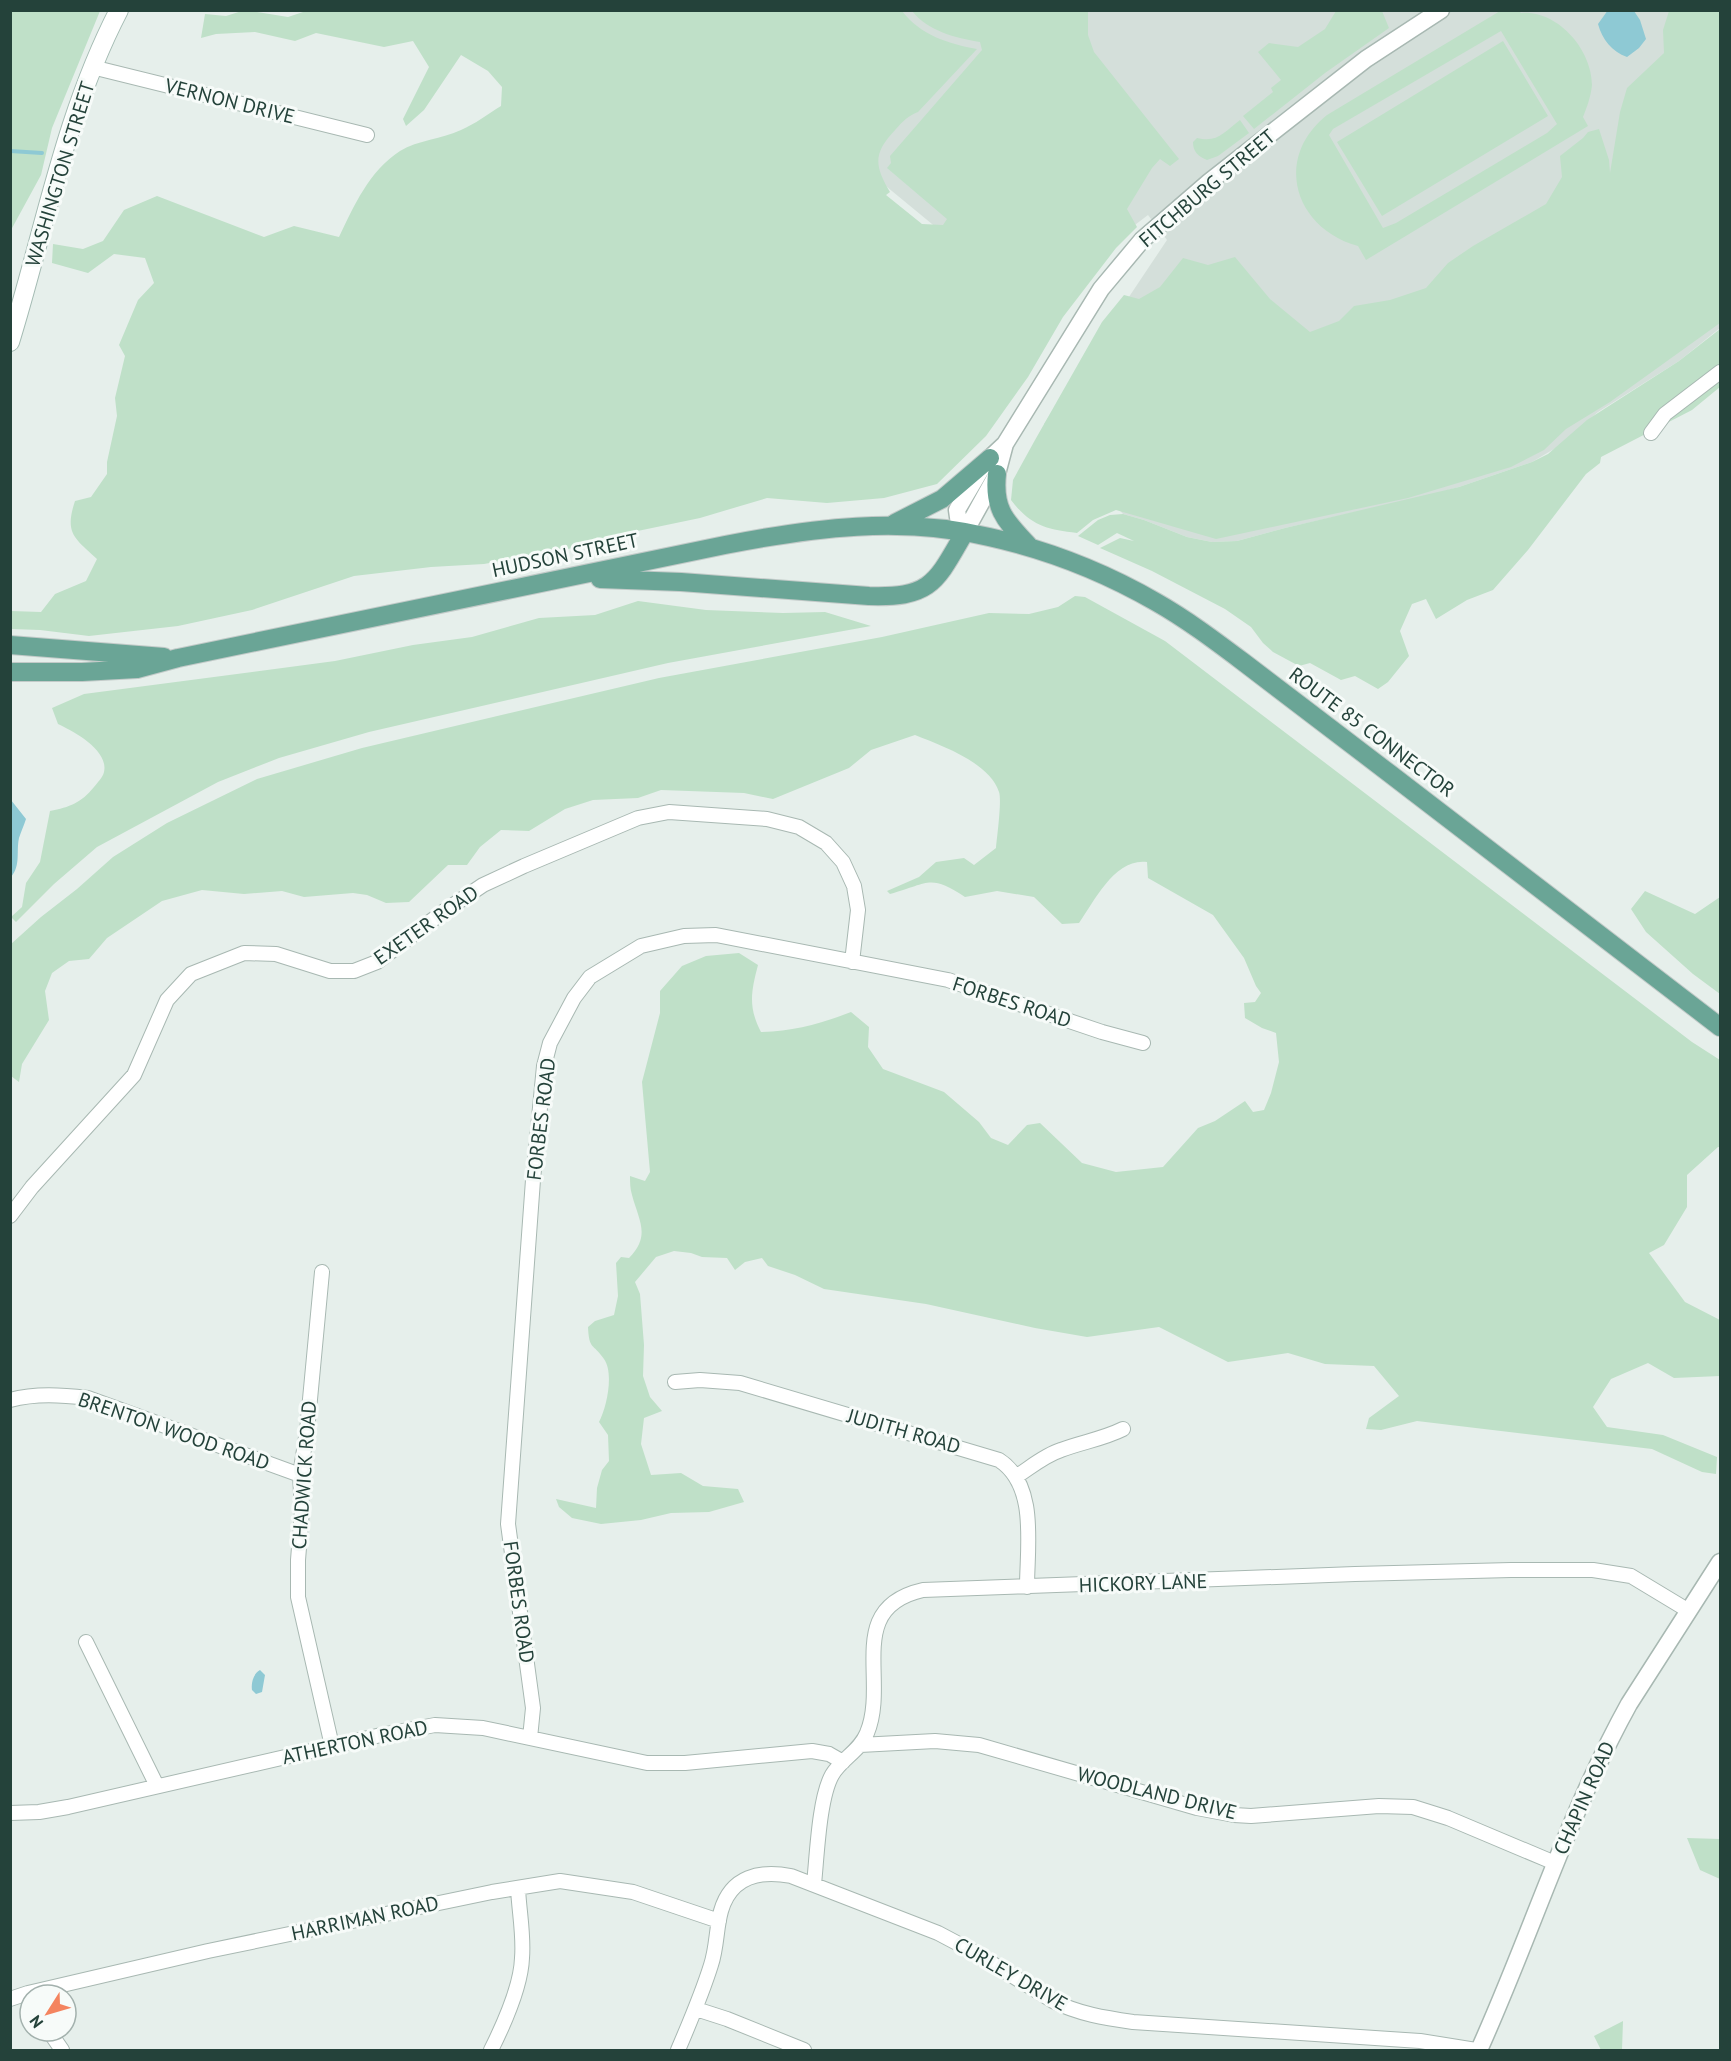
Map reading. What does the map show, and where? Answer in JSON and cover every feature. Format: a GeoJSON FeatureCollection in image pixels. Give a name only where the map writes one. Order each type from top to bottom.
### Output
{"type":"FeatureCollection","features":[{"type":"Feature","properties":{"kind":"main road","name":"WASHINGTON STREET"},"geometry":{"type":"LineString","coordinates":[[10,342],[79,99],[119,10]]}},
{"type":"Feature","properties":{"kind":"main road"},"geometry":{"type":"LineString","coordinates":[[887,525],[909,517],[942,499],[993,466],[1000,512],[1030,547]]}},
{"type":"Feature","properties":{"kind":"main road","name":"HUDSON STREET"},"geometry":{"type":"LineString","coordinates":[[10,672],[137,669],[178,658],[784,534],[887,525],[965,532]]}},
{"type":"Feature","properties":{"kind":"main road"},"geometry":{"type":"LineString","coordinates":[[538,584],[596,579],[653,580],[869,596],[899,596],[924,587],[939,575],[965,532]]}},
{"type":"Feature","properties":{"kind":"main road","name":"ROUTE 85 CONNECTOR"},"geometry":{"type":"LineString","coordinates":[[965,532],[1030,547],[1070,561],[1115,580],[1191,624],[1286,694],[1720,1027]]}},
{"type":"Feature","properties":{"kind":"main road","name":"HUDSON STREET"},"geometry":{"type":"LineString","coordinates":[[10,645],[178,658]]}},
{"type":"Feature","properties":{"kind":"street","name":"FITCHBURG STREET"},"geometry":{"type":"LineString","coordinates":[[993,466],[1101,290],[1128,255],[1209,182],[1366,59],[1442,10]]}},
{"type":"Feature","properties":{"kind":"street","name":"VERNON DRIVE"},"geometry":{"type":"LineString","coordinates":[[92,67],[367,135]]}},
{"type":"Feature","properties":{"kind":"street"},"geometry":{"type":"LineString","coordinates":[[1651,433],[1665,414],[1720,372]]}},
{"type":"Feature","properties":{"kind":"street"},"geometry":{"type":"LineString","coordinates":[[965,532],[993,466]]}},
{"type":"Feature","properties":{"kind":"street","name":"EXETER ROAD"},"geometry":{"type":"LineString","coordinates":[[10,1216],[32,1187],[134,1075],[168,1000],[191,974],[244,953],[276,954],[330,971],[354,971],[378,962],[443,912],[483,885],[638,818],[669,812],[767,819],[799,827],[826,843],[843,862],[854,886],[858,910],[852,962]]}},
{"type":"Feature","properties":{"kind":"street","name":"FORBES ROAD"},"geometry":{"type":"LineString","coordinates":[[530,1738],[533,1708],[508,1524],[540,1100],[544,1066],[550,1044],[574,998],[590,977],[641,946],[684,936],[716,935],[948,980],[1102,1032],[1143,1043]]}},
{"type":"Feature","properties":{"kind":"street","name":"CHADWICK ROAD"},"geometry":{"type":"LineString","coordinates":[[322,1272],[307,1431],[300,1475],[302,1511],[298,1597],[332,1746]]}},
{"type":"Feature","properties":{"kind":"street","name":"JUDITH ROAD"},"geometry":{"type":"LineString","coordinates":[[675,1382],[700,1380],[740,1383],[985,1454],[1009,1467],[1017,1476]]}},
{"type":"Feature","properties":{"kind":"street","name":"BRENTON WOOD ROAD"},"geometry":{"type":"LineString","coordinates":[[10,1400],[63,1395],[88,1398],[300,1475]]}},
{"type":"Feature","properties":{"kind":"street"},"geometry":{"type":"LineString","coordinates":[[1027,1587],[1026,1507],[1022,1486],[1017,1476],[1059,1450],[1106,1437],[1123,1429]]}},
{"type":"Feature","properties":{"kind":"street","name":"CHAPIN ROAD"},"geometry":{"type":"LineString","coordinates":[[1477,2050],[1581,1798],[1616,1727],[1720,1562]]}},
{"type":"Feature","properties":{"kind":"street","name":"HICKORY LANE"},"geometry":{"type":"LineString","coordinates":[[814,1884],[824,1799],[830,1779],[835,1769],[867,1735],[872,1711],[874,1635],[880,1617],[892,1603],[906,1594],[923,1590],[1355,1574],[1593,1570],[1631,1576],[1689,1611]]}},
{"type":"Feature","properties":{"kind":"street"},"geometry":{"type":"LineString","coordinates":[[86,1642],[157,1786]]}},
{"type":"Feature","properties":{"kind":"street","name":"ATHERTON ROAD"},"geometry":{"type":"LineString","coordinates":[[10,1813],[50,1810],[420,1727],[450,1725],[483,1728],[647,1763],[685,1763],[812,1751],[830,1754],[843,1762]]}},
{"type":"Feature","properties":{"kind":"street","name":"WOODLAND DRIVE"},"geometry":{"type":"LineString","coordinates":[[860,1745],[935,1741],[979,1745],[1197,1808],[1234,1815],[1251,1816],[1379,1806],[1413,1808],[1448,1818],[1555,1863]]}},
{"type":"Feature","properties":{"kind":"street","name":"CURLEY DRIVE"},"geometry":{"type":"LineString","coordinates":[[678,2050],[696,2009],[715,1954],[724,1902],[730,1893],[750,1876],[768,1873],[814,1884],[938,1933],[972,1951],[1053,2001],[1094,2016],[1133,2022],[1420,2041],[1477,2050]]}},
{"type":"Feature","properties":{"kind":"street","name":"HARRIMAN ROAD"},"geometry":{"type":"LineString","coordinates":[[75,1983],[208,1951],[560,1881],[609,1887],[660,1900],[719,1921]]}},
{"type":"Feature","properties":{"kind":"street"},"geometry":{"type":"LineString","coordinates":[[491,2050],[503,2027],[518,1980],[522,1958],[518,1888]]}},
{"type":"Feature","properties":{"kind":"street"},"geometry":{"type":"LineString","coordinates":[[696,2009],[804,2050]]}},
{"type":"Feature","properties":{"kind":"shaded area"},"geometry":{"type":"Polygon","coordinates":[[[624,11],[1720,11],[1720,328],[1679,361],[1598,412],[1559,446],[1532,462],[1426,496],[1237,541],[1212,542],[1187,537],[1123,514],[1044,424],[1167,240],[1148,215],[1098,253],[1034,308],[881,182],[624,11]]]}},
{"type":"Feature","properties":{"kind":"green space"},"geometry":{"type":"Polygon","coordinates":[[[245,10],[288,17],[309,10],[902,11],[926,32],[956,44],[977,49],[918,112],[908,117],[888,137],[878,159],[881,174],[890,192],[886,195],[922,224],[943,225],[947,219],[887,168],[891,163],[890,156],[982,50],[980,42],[934,29],[912,11],[1088,11],[1088,35],[1094,52],[1179,159],[1170,166],[1160,159],[1152,168],[1127,209],[1137,227],[1116,248],[1063,317],[1028,377],[986,436],[937,484],[884,498],[827,503],[767,498],[700,518],[628,533],[584,546],[484,564],[431,567],[354,576],[252,610],[178,626],[89,636],[11,629],[11,611],[41,612],[55,594],[86,581],[97,559],[77,540],[71,528],[72,512],[75,501],[91,497],[107,474],[107,462],[117,416],[115,398],[125,356],[119,345],[138,300],[154,283],[145,258],[114,254],[88,273],[52,263],[53,244],[83,249],[103,241],[124,210],[157,196],[264,237],[294,226],[339,237],[350,213],[371,179],[389,159],[407,147],[466,128],[501,106],[502,87],[488,71],[461,55],[424,110],[406,126],[403,119],[429,67],[413,41],[384,47],[316,33],[295,41],[255,32],[216,34],[201,38],[205,14],[226,16],[245,10]]]}},
{"type":"Feature","properties":{"kind":"green space"},"geometry":{"type":"Polygon","coordinates":[[[10,11],[100,11],[52,128],[41,175],[11,230],[10,11]]]}},
{"type":"Feature","properties":{"kind":"green space"},"geometry":{"type":"Polygon","coordinates":[[[1336,11],[1382,11],[1389,28],[1325,73],[1254,129],[1243,116],[1273,92],[1271,88],[1281,80],[1258,52],[1269,43],[1298,47],[1325,29],[1336,11]]]}},
{"type":"Feature","properties":{"kind":"green space"},"geometry":{"type":"Polygon","coordinates":[[[1500,11],[1535,14],[1560,25],[1579,46],[1586,59],[1592,85],[1583,117],[1588,126],[1366,260],[1358,246],[1336,237],[1319,224],[1306,208],[1298,190],[1296,171],[1300,151],[1310,132],[1327,115],[1500,11]],[[1501,31],[1333,129],[1329,135],[1383,228],[1396,223],[1547,133],[1557,124],[1501,31]]]}},
{"type":"Feature","properties":{"kind":"green space"},"geometry":{"type":"Polygon","coordinates":[[[1669,11],[1720,11],[1720,323],[1610,402],[1566,429],[1544,450],[1511,467],[1408,498],[1216,539],[1116,510],[1093,520],[1077,533],[1056,530],[1032,521],[1011,500],[1013,480],[1035,440],[1102,322],[1124,295],[1139,299],[1160,287],[1183,258],[1208,265],[1235,257],[1270,299],[1310,332],[1339,321],[1354,306],[1390,300],[1426,288],[1448,263],[1546,204],[1562,177],[1560,156],[1588,132],[1599,129],[1609,160],[1610,173],[1620,112],[1627,88],[1664,53],[1663,30],[1669,11]]]}},
{"type":"Feature","properties":{"kind":"green space"},"geometry":{"type":"Polygon","coordinates":[[[1503,41],[1548,116],[1382,216],[1337,142],[1503,41]]]}},
{"type":"Feature","properties":{"kind":"green space"},"geometry":{"type":"Polygon","coordinates":[[[1240,120],[1249,133],[1218,156],[1207,160],[1197,153],[1193,142],[1197,138],[1216,138],[1240,120]]]}},
{"type":"Feature","properties":{"kind":"green space"},"geometry":{"type":"Polygon","coordinates":[[[1720,329],[1720,387],[1692,410],[1601,457],[1600,463],[1586,474],[1528,550],[1493,590],[1467,600],[1436,619],[1426,599],[1412,604],[1400,631],[1409,656],[1388,682],[1378,689],[1355,676],[1341,680],[1310,663],[1299,666],[1273,652],[1251,627],[1225,609],[1152,571],[1100,548],[1120,538],[1134,541],[1117,533],[1098,545],[1078,536],[1098,520],[1110,515],[1123,514],[1187,537],[1212,542],[1237,541],[1459,487],[1532,462],[1548,454],[1587,420],[1679,361],[1720,329]]]}},
{"type":"Feature","properties":{"kind":"green space"},"geometry":{"type":"Polygon","coordinates":[[[1075,596],[1085,597],[1165,641],[1692,1042],[1720,1060],[1720,1147],[1687,1175],[1687,1207],[1664,1245],[1649,1253],[1685,1302],[1720,1320],[1720,1376],[1674,1378],[1648,1363],[1611,1379],[1593,1407],[1607,1427],[1663,1435],[1717,1457],[1716,1474],[1702,1472],[1652,1449],[1417,1421],[1381,1430],[1366,1429],[1369,1418],[1399,1396],[1374,1366],[1325,1364],[1288,1353],[1228,1362],[1159,1327],[1087,1337],[926,1304],[824,1289],[795,1275],[768,1266],[762,1258],[745,1262],[735,1270],[727,1258],[702,1257],[674,1251],[656,1257],[635,1282],[640,1294],[644,1345],[643,1376],[650,1397],[662,1411],[644,1418],[641,1444],[651,1475],[681,1473],[703,1486],[738,1489],[744,1502],[709,1512],[671,1513],[641,1520],[601,1524],[572,1518],[559,1507],[556,1499],[596,1508],[597,1488],[602,1470],[609,1461],[608,1435],[599,1422],[607,1399],[609,1373],[604,1359],[591,1343],[588,1327],[595,1321],[614,1315],[618,1296],[616,1263],[621,1257],[629,1258],[640,1243],[640,1221],[631,1193],[630,1176],[645,1181],[650,1172],[642,1082],[660,1013],[660,991],[682,966],[706,956],[739,953],[758,965],[752,1007],[761,1032],[807,1026],[851,1012],[869,1027],[868,1047],[883,1069],[944,1092],[979,1122],[991,1138],[1008,1145],[1027,1125],[1040,1123],[1082,1163],[1116,1172],[1163,1167],[1198,1128],[1215,1121],[1245,1101],[1253,1112],[1264,1110],[1279,1062],[1276,1033],[1245,1018],[1244,1003],[1255,1002],[1261,993],[1244,958],[1213,915],[1148,878],[1147,862],[1136,863],[1116,873],[1107,882],[1079,923],[1062,924],[1034,897],[997,891],[965,897],[935,883],[921,884],[890,894],[887,891],[919,877],[936,862],[964,858],[974,865],[996,848],[1000,796],[994,781],[963,756],[915,735],[871,750],[849,768],[773,799],[744,793],[661,790],[638,798],[593,800],[565,809],[529,831],[501,830],[480,847],[467,865],[448,865],[409,902],[386,903],[367,895],[353,893],[304,897],[282,891],[244,894],[202,890],[162,901],[107,938],[89,959],[69,961],[52,973],[45,991],[49,1020],[22,1064],[19,1082],[11,1076],[11,944],[113,857],[167,823],[257,779],[362,748],[659,678],[882,637],[989,613],[1029,614],[1058,607],[1075,596]]]}},
{"type":"Feature","properties":{"kind":"green space"},"geometry":{"type":"Polygon","coordinates":[[[638,601],[706,610],[825,612],[871,626],[668,663],[369,732],[279,758],[218,782],[97,847],[54,884],[16,922],[11,917],[22,907],[26,883],[40,862],[50,811],[80,801],[94,787],[104,772],[104,764],[96,749],[80,736],[58,724],[52,708],[84,694],[335,661],[413,645],[472,637],[539,618],[595,615],[638,601]]]}},
{"type":"Feature","properties":{"kind":"green space"},"geometry":{"type":"Polygon","coordinates":[[[1645,891],[1695,914],[1720,897],[1720,994],[1693,974],[1646,932],[1631,909],[1645,891]]]}},
{"type":"Feature","properties":{"kind":"green space"},"geometry":{"type":"Polygon","coordinates":[[[1687,1838],[1720,1839],[1720,1879],[1700,1870],[1687,1838]]]}},
{"type":"Feature","properties":{"kind":"green space"},"geometry":{"type":"Polygon","coordinates":[[[1623,2021],[1622,2050],[1601,2050],[1594,2036],[1623,2021]]]}},
{"type":"Feature","properties":{"kind":"water"},"geometry":{"type":"Polygon","coordinates":[[[1608,10],[1634,11],[1640,20],[1646,39],[1627,57],[1612,48],[1600,30],[1598,24],[1608,10]]]}},
{"type":"Feature","properties":{"kind":"water"},"geometry":{"type":"Polygon","coordinates":[[[11,800],[26,819],[19,838],[16,868],[11,877],[11,800]]]}},
{"type":"Feature","properties":{"kind":"water"},"geometry":{"type":"Polygon","coordinates":[[[260,1670],[265,1675],[262,1692],[256,1694],[252,1690],[252,1682],[260,1670]]]}},
{"type":"Feature","properties":{"kind":"waterway"},"geometry":{"type":"LineString","coordinates":[[10,151],[42,153]]}}]}
